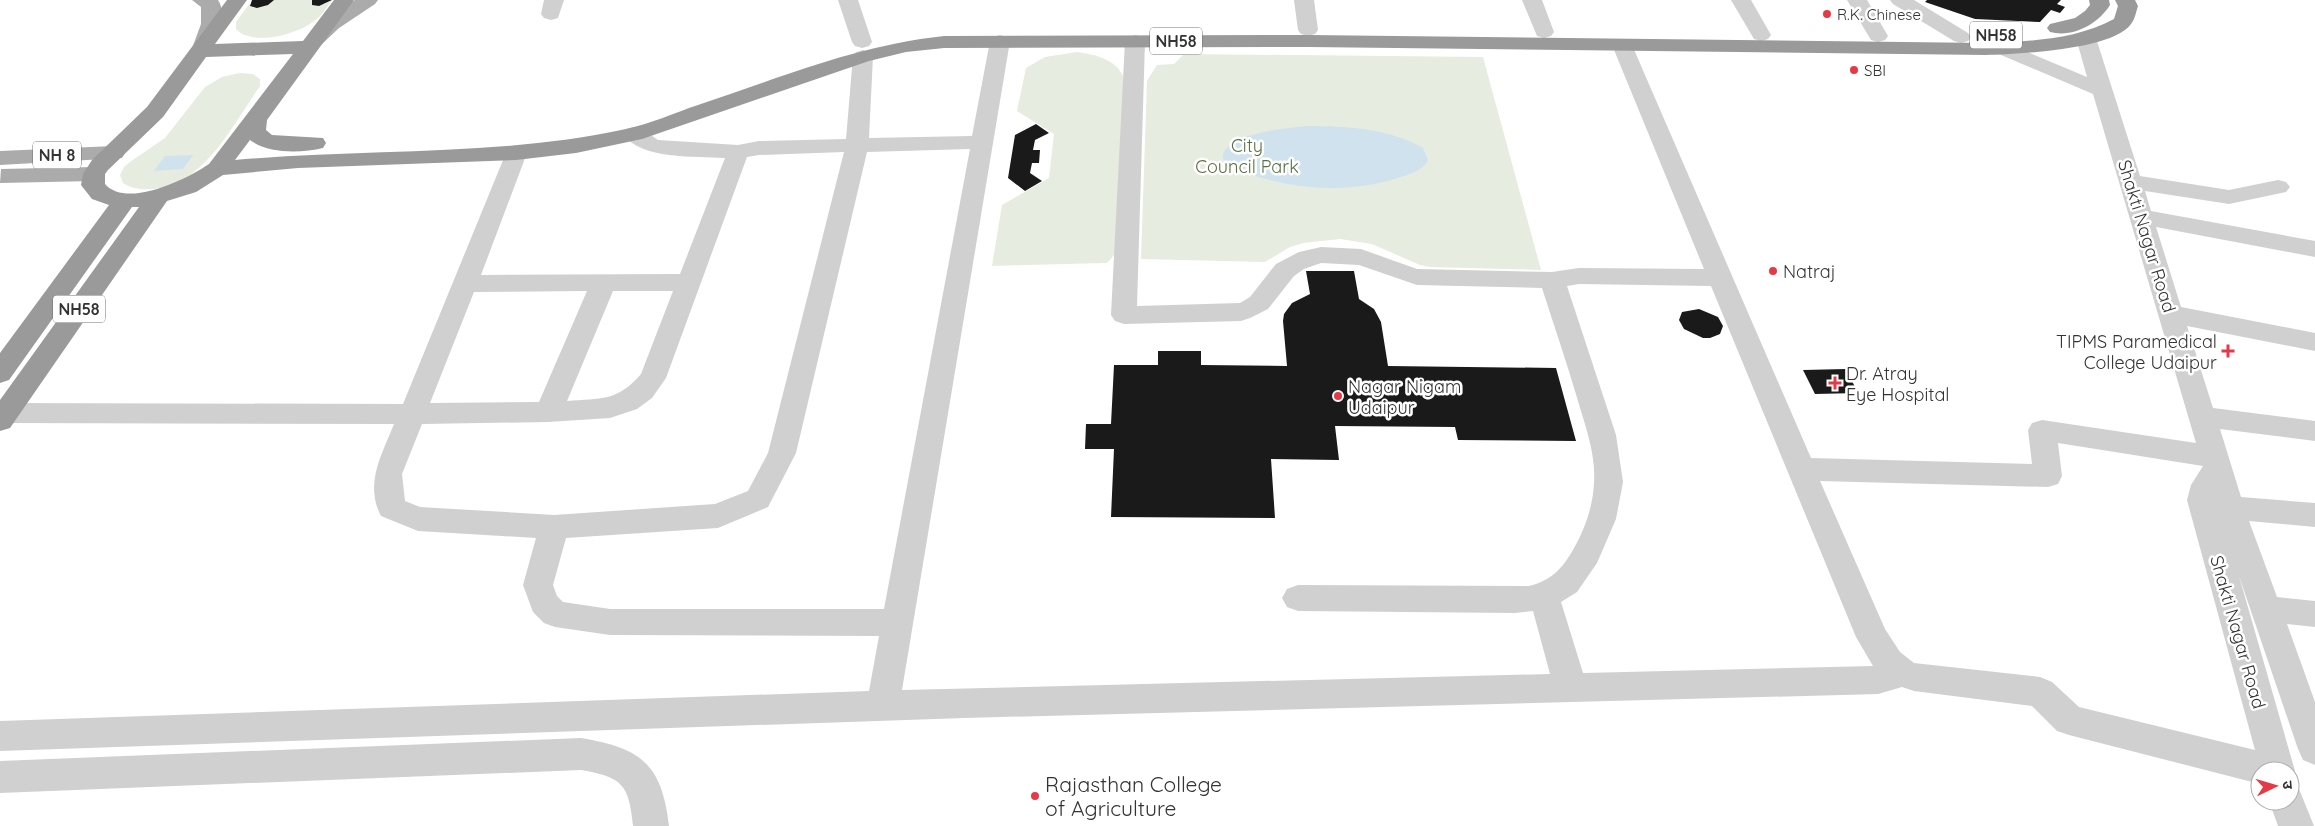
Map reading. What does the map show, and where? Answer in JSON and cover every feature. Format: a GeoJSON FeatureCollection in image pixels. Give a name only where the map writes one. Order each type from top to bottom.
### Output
{"type":"FeatureCollection","features":[{"type":"Feature","properties":{"kind":"highway"},"geometry":{"type":"LineString","coordinates":[[94,174],[155,112],[238,0]]}},
{"type":"Feature","properties":{"kind":"highway","name":"NH58"},"geometry":{"type":"LineString","coordinates":[[94,174],[93,185],[101,194],[125,200],[158,198],[199,182],[217,169],[344,0]]}},
{"type":"Feature","properties":{"kind":"highway","name":"NH58"},"geometry":{"type":"LineString","coordinates":[[217,169],[298,160],[516,154],[576,146],[634,134],[862,49],[915,33],[984,27],[1961,37],[2016,34],[2072,25],[2092,17],[2100,5],[2099,0]]}},
{"type":"Feature","properties":{"kind":"highway","name":"NH58"},"geometry":{"type":"LineString","coordinates":[[257,114],[255,128],[257,135],[264,141],[273,143],[520,138],[552,135],[590,128],[636,116],[787,63],[862,49],[1000,41],[2001,48],[2040,46],[2086,38],[2116,27],[2123,22],[2128,6],[2125,0]]}},
{"type":"Feature","properties":{"kind":"highway"},"geometry":{"type":"LineString","coordinates":[[200,51],[308,47]]}},
{"type":"Feature","properties":{"kind":"highway","name":"NH58"},"geometry":{"type":"LineString","coordinates":[[3,417],[158,198]]}},
{"type":"Feature","properties":{"kind":"highway","name":"NH58"},"geometry":{"type":"LineString","coordinates":[[0,372],[125,200]]}},
{"type":"Feature","properties":{"kind":"main road"},"geometry":{"type":"LineString","coordinates":[[200,51],[211,24],[211,4],[202,0]]}},
{"type":"Feature","properties":{"kind":"main road"},"geometry":{"type":"LineString","coordinates":[[308,47],[332,24],[368,0]]}},
{"type":"Feature","properties":{"kind":"main road","name":"NH 8"},"geometry":{"type":"LineString","coordinates":[[0,158],[114,152]]}},
{"type":"Feature","properties":{"kind":"main road","name":"NH 8"},"geometry":{"type":"LineString","coordinates":[[0,176],[94,174]]}},
{"type":"Feature","properties":{"kind":"street"},"geometry":{"type":"LineString","coordinates":[[516,154],[466,284],[411,414],[388,474],[391,508],[418,518],[554,527],[718,516],[758,499],[782,452],[857,146],[862,49],[848,0]]}},
{"type":"Feature","properties":{"kind":"street"},"geometry":{"type":"LineString","coordinates":[[1304,0],[1308,30]]}},
{"type":"Feature","properties":{"kind":"street"},"geometry":{"type":"LineString","coordinates":[[1532,0],[1544,32]]}},
{"type":"Feature","properties":{"kind":"street"},"geometry":{"type":"LineString","coordinates":[[1741,0],[1761,35]]}},
{"type":"Feature","properties":{"kind":"street"},"geometry":{"type":"LineString","coordinates":[[1857,0],[1878,36]]}},
{"type":"Feature","properties":{"kind":"street"},"geometry":{"type":"LineString","coordinates":[[1900,0],[1961,37]]}},
{"type":"Feature","properties":{"kind":"street","name":"Shakti Nagar Road"},"geometry":{"type":"LineString","coordinates":[[2086,38],[2230,508],[2315,748]]}},
{"type":"Feature","properties":{"kind":"street"},"geometry":{"type":"LineString","coordinates":[[883,706],[1000,41]]}},
{"type":"Feature","properties":{"kind":"street"},"geometry":{"type":"LineString","coordinates":[[1135,41],[1124,315],[1241,312],[1250,310],[1263,300],[1276,279],[1288,267],[1304,260],[1329,255],[1355,256],[1374,261],[1400,273],[1417,277],[1552,280],[1579,276],[1721,278]]}},
{"type":"Feature","properties":{"kind":"street"},"geometry":{"type":"LineString","coordinates":[[1622,45],[1872,637],[1880,651],[1902,673],[1926,680],[2040,692],[2069,720],[2250,765]]}},
{"type":"Feature","properties":{"kind":"street"},"geometry":{"type":"LineString","coordinates":[[2001,48],[2101,90]]}},
{"type":"Feature","properties":{"kind":"street"},"geometry":{"type":"LineString","coordinates":[[634,134],[653,146],[738,152],[759,148],[982,142]]}},
{"type":"Feature","properties":{"kind":"street"},"geometry":{"type":"LineString","coordinates":[[3,417],[548,412],[610,408],[627,402],[642,391],[653,378],[738,152]]}},
{"type":"Feature","properties":{"kind":"street"},"geometry":{"type":"LineString","coordinates":[[2130,182],[2228,198],[2242,197],[2250,193],[2278,187]]}},
{"type":"Feature","properties":{"kind":"street"},"geometry":{"type":"LineString","coordinates":[[2141,217],[2315,249]]}},
{"type":"Feature","properties":{"kind":"street"},"geometry":{"type":"LineString","coordinates":[[1298,598],[1500,600],[1544,596],[1558,591],[1579,568],[1601,525],[1606,507],[1609,482],[1601,432],[1552,280]]}},
{"type":"Feature","properties":{"kind":"street"},"geometry":{"type":"LineString","coordinates":[[466,284],[688,282]]}},
{"type":"Feature","properties":{"kind":"street"},"geometry":{"type":"LineString","coordinates":[[548,412],[603,284]]}},
{"type":"Feature","properties":{"kind":"street"},"geometry":{"type":"LineString","coordinates":[[2171,314],[2315,342]]}},
{"type":"Feature","properties":{"kind":"street"},"geometry":{"type":"LineString","coordinates":[[2203,417],[2315,431]]}},
{"type":"Feature","properties":{"kind":"street"},"geometry":{"type":"LineString","coordinates":[[1801,469],[2048,476],[2042,430],[2217,462]]}},
{"type":"Feature","properties":{"kind":"street","name":"Shakti Nagar Road"},"geometry":{"type":"LineString","coordinates":[[2217,462],[2205,485],[2202,500],[2275,761]]}},
{"type":"Feature","properties":{"kind":"street"},"geometry":{"type":"LineString","coordinates":[[2230,508],[2315,515]]}},
{"type":"Feature","properties":{"kind":"street"},"geometry":{"type":"LineString","coordinates":[[554,527],[538,585],[544,604],[555,614],[610,622],[898,623]]}},
{"type":"Feature","properties":{"kind":"street"},"geometry":{"type":"LineString","coordinates":[[1544,596],[1571,688]]}},
{"type":"Feature","properties":{"kind":"street"},"geometry":{"type":"LineString","coordinates":[[2266,609],[2315,614]]}},
{"type":"Feature","properties":{"kind":"street"},"geometry":{"type":"LineString","coordinates":[[0,736],[883,706],[1878,680],[1902,673]]}},
{"type":"Feature","properties":{"kind":"street"},"geometry":{"type":"LineString","coordinates":[[0,777],[581,754],[602,757],[629,768],[646,791],[651,826]]}},
{"type":"Feature","properties":{"kind":"street"},"geometry":{"type":"LineString","coordinates":[[2291,811],[2296,826]]}},
{"type":"Feature","properties":{"kind":"green space"},"geometry":{"type":"Polygon","coordinates":[[[273,0],[312,0],[312,5],[325,4],[332,0],[317,19],[307,26],[287,34],[264,38],[253,37],[236,29],[236,22],[250,3],[251,7],[260,8],[273,0]]]}},
{"type":"Feature","properties":{"kind":"green space"},"geometry":{"type":"Polygon","coordinates":[[[1077,52],[1106,59],[1117,68],[1125,81],[1115,254],[1107,263],[992,266],[1002,205],[1049,178],[1054,134],[1017,111],[1026,68],[1045,57],[1077,52]]]}},
{"type":"Feature","properties":{"kind":"green space","name":"City Council Park"},"geometry":{"type":"Polygon","coordinates":[[[1184,54],[1483,57],[1541,270],[1430,267],[1420,265],[1372,244],[1340,239],[1303,243],[1290,247],[1265,262],[1141,259],[1147,81],[1157,65],[1174,64],[1184,54]]]}},
{"type":"Feature","properties":{"kind":"green space"},"geometry":{"type":"Polygon","coordinates":[[[240,73],[253,74],[260,79],[260,86],[228,134],[202,165],[188,177],[171,185],[145,189],[134,188],[123,183],[120,175],[124,167],[165,138],[205,87],[222,77],[240,73]]]}},
{"type":"Feature","properties":{"kind":"water"},"geometry":{"type":"Polygon","coordinates":[[[1307,126],[1352,128],[1396,136],[1423,148],[1428,160],[1421,168],[1404,176],[1367,185],[1328,188],[1309,187],[1271,180],[1237,169],[1223,159],[1225,150],[1232,143],[1244,138],[1272,130],[1307,126]]]}},
{"type":"Feature","properties":{"kind":"water"},"geometry":{"type":"Polygon","coordinates":[[[193,155],[183,169],[154,171],[165,156],[193,155]]]}},
{"type":"Feature","properties":{"kind":"building"},"geometry":{"type":"Polygon","coordinates":[[[252,0],[274,0],[268,5],[257,8],[250,6],[252,0]]]}},
{"type":"Feature","properties":{"kind":"building"},"geometry":{"type":"Polygon","coordinates":[[[312,0],[332,0],[319,6],[312,5],[312,0]]]}},
{"type":"Feature","properties":{"kind":"building"},"geometry":{"type":"Polygon","coordinates":[[[1927,0],[2061,0],[2057,4],[2065,7],[2060,13],[2051,10],[2040,22],[1975,19],[1925,2],[1927,0]]]}},
{"type":"Feature","properties":{"kind":"building"},"geometry":{"type":"Polygon","coordinates":[[[1036,124],[1049,133],[1035,140],[1033,150],[1040,150],[1039,163],[1032,163],[1030,173],[1042,181],[1025,191],[1008,178],[1015,135],[1036,124]]]}},
{"type":"Feature","properties":{"kind":"building","name":"Nagar Nigam Udaipur"},"geometry":{"type":"Polygon","coordinates":[[[1306,271],[1354,271],[1359,299],[1374,309],[1381,322],[1388,366],[1556,368],[1576,441],[1458,440],[1455,427],[1335,426],[1339,460],[1271,459],[1275,518],[1111,517],[1114,449],[1085,449],[1086,424],[1111,424],[1114,365],[1158,365],[1158,351],[1201,351],[1201,365],[1287,366],[1284,314],[1292,303],[1310,294],[1306,271]]]}},
{"type":"Feature","properties":{"kind":"building"},"geometry":{"type":"Polygon","coordinates":[[[1699,309],[1718,317],[1723,326],[1720,334],[1710,338],[1703,338],[1684,329],[1679,320],[1682,312],[1699,309]]]}},
{"type":"Feature","properties":{"kind":"building"},"geometry":{"type":"Polygon","coordinates":[[[1846,369],[1858,393],[1815,394],[1803,370],[1846,369]]]}},
{"type":"Feature","properties":{"kind":"place","name":"R.K. Chinese"},"geometry":{"type":"Point","coordinates":[1827,14]}},
{"type":"Feature","properties":{"kind":"place","name":"SBI"},"geometry":{"type":"Point","coordinates":[1854,70]}},
{"type":"Feature","properties":{"kind":"place","name":"Natraj"},"geometry":{"type":"Point","coordinates":[1773,271]}},
{"type":"Feature","properties":{"kind":"place","name":"TIPMS Paramedical College Udaipur"},"geometry":{"type":"Point","coordinates":[2228,351]}},
{"type":"Feature","properties":{"kind":"place","name":"Dr. Atray Eye Hospital"},"geometry":{"type":"Point","coordinates":[1835,383]}},
{"type":"Feature","properties":{"kind":"place","name":"Nagar Nigam Udaipur"},"geometry":{"type":"Point","coordinates":[1338,396]}},
{"type":"Feature","properties":{"kind":"place","name":"Rajasthan College of Agriculture"},"geometry":{"type":"Point","coordinates":[1035,796]}}]}
